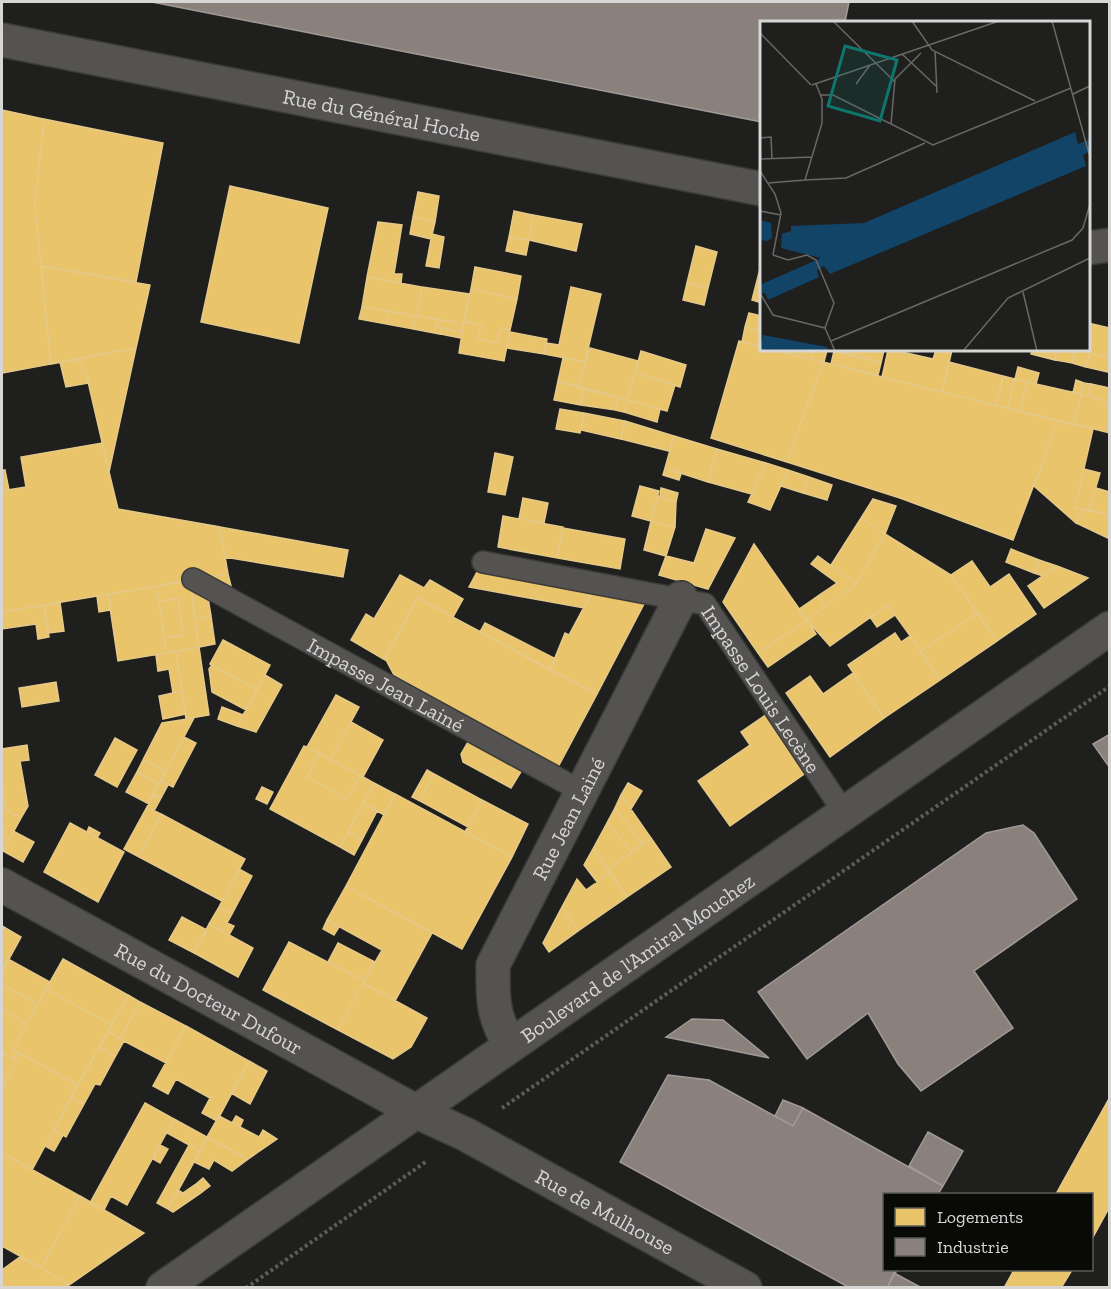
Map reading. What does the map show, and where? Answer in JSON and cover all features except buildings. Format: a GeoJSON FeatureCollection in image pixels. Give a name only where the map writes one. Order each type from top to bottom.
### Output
{"type":"FeatureCollection","features":[{"type":"Feature","properties":{"kind":"street","name":"Rue du Général Hoche"},"geometry":{"type":"LineString","coordinates":[[2,40],[760,189]]}},
{"type":"Feature","properties":{"kind":"street"},"geometry":{"type":"LineString","coordinates":[[1090,248],[1110,245]]}},
{"type":"Feature","properties":{"kind":"street","name":"Rue Jean Lainé"},"geometry":{"type":"LineString","coordinates":[[510,1045],[498,1024],[493,999],[493,965],[681,598]]}},
{"type":"Feature","properties":{"kind":"street","name":"Boulevard de l'Amiral Mouchez"},"geometry":{"type":"LineString","coordinates":[[163,1287],[1110,628]]}},
{"type":"Feature","properties":{"kind":"street","name":"Rue du Docteur Dufour"},"geometry":{"type":"LineString","coordinates":[[2,885],[417,1112]]}},
{"type":"Feature","properties":{"kind":"street"},"geometry":{"type":"LineString","coordinates":[[417,1112],[465,1134]]}},
{"type":"Feature","properties":{"kind":"street","name":"Rue de Mulhouse"},"geometry":{"type":"LineString","coordinates":[[465,1134],[745,1287]]}},
{"type":"Feature","properties":{"kind":"lane","name":"Impasse Louis Lecène"},"geometry":{"type":"LineString","coordinates":[[483,562],[705,603],[845,814]]}},
{"type":"Feature","properties":{"kind":"lane","name":"Impasse Jean Lainé"},"geometry":{"type":"LineString","coordinates":[[193,579],[581,791]]}},
{"type":"Feature","properties":{"kind":"path"},"geometry":{"type":"LineString","coordinates":[[246,1287],[1110,686]]}}]}
